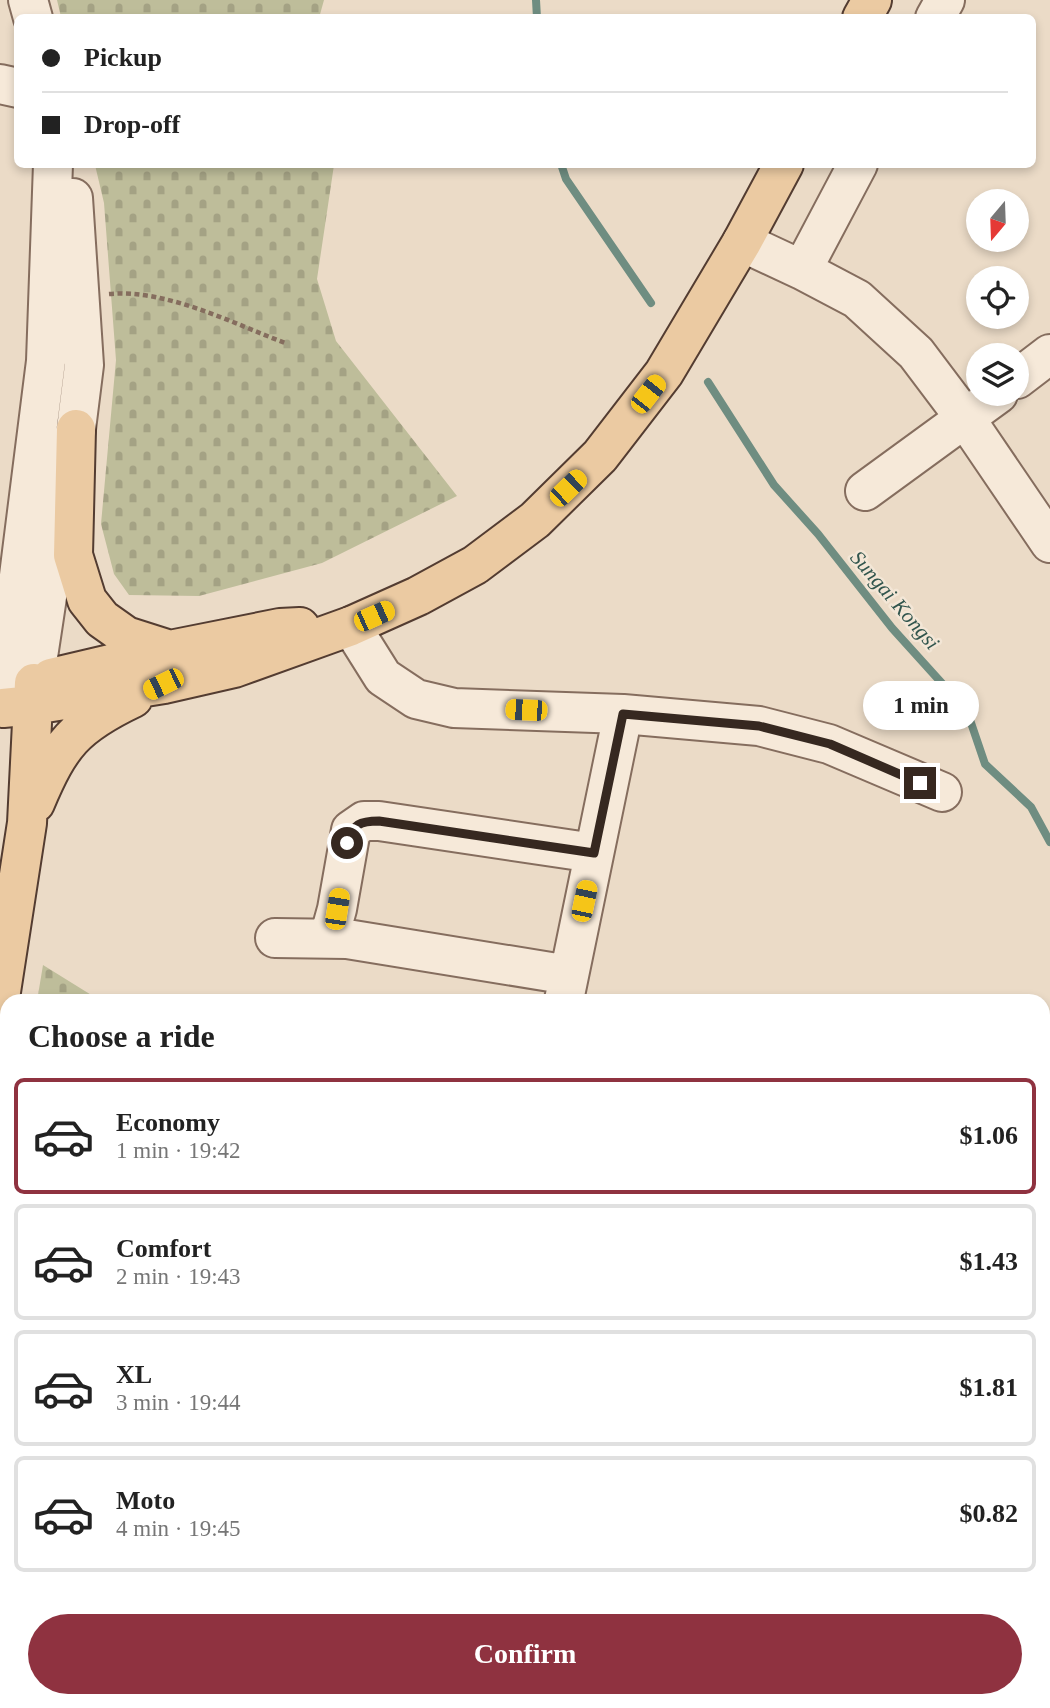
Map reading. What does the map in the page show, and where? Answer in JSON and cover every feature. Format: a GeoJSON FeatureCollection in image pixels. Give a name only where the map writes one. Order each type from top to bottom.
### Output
{"type":"FeatureCollection","features":[{"type":"Feature","properties":{"kind":"main road"},"geometry":{"type":"LineString","coordinates":[[8,989],[27,823],[11,701],[167,667],[280,628],[351,626],[418,596],[475,565],[534,520],[600,456],[664,373],[742,242],[782,168]]}},
{"type":"Feature","properties":{"kind":"main road"},"geometry":{"type":"LineString","coordinates":[[76,429],[73,555],[87,600],[102,620],[167,667]]}},
{"type":"Feature","properties":{"kind":"main road"},"geometry":{"type":"LineString","coordinates":[[27,823],[50,768],[73,734],[167,667]]}},
{"type":"Feature","properties":{"kind":"street"},"geometry":{"type":"LineString","coordinates":[[11,701],[46,361],[53,168]]}},
{"type":"Feature","properties":{"kind":"street"},"geometry":{"type":"LineString","coordinates":[[11,701],[63,491],[76,429],[84,365],[70,168]]}},
{"type":"Feature","properties":{"kind":"street"},"geometry":{"type":"LineString","coordinates":[[802,270],[856,168]]}},
{"type":"Feature","properties":{"kind":"street"},"geometry":{"type":"LineString","coordinates":[[742,242],[857,299],[916,354],[965,418],[1050,543]]}},
{"type":"Feature","properties":{"kind":"street"},"geometry":{"type":"LineString","coordinates":[[1029,370],[1050,354]]}},
{"type":"Feature","properties":{"kind":"street"},"geometry":{"type":"LineString","coordinates":[[865,491],[982,406]]}},
{"type":"Feature","properties":{"kind":"street"},"geometry":{"type":"LineString","coordinates":[[351,626],[383,677],[416,699],[454,708],[623,714],[759,726],[830,744],[942,792]]}},
{"type":"Feature","properties":{"kind":"street"},"geometry":{"type":"LineString","coordinates":[[275,938],[329,937],[567,988],[623,714]]}},
{"type":"Feature","properties":{"kind":"street"},"geometry":{"type":"LineString","coordinates":[[329,937],[337,909],[347,843],[351,830],[364,821],[594,853]]}},
{"type":"Feature","properties":{"kind":"path"},"geometry":{"type":"LineString","coordinates":[[81,296],[126,292],[170,300],[285,343]]}},
{"type":"Feature","properties":{"kind":"green space"},"geometry":{"type":"Polygon","coordinates":[[[57,0],[324,0],[320,14],[60,14],[57,0]]]}},
{"type":"Feature","properties":{"kind":"green space"},"geometry":{"type":"Polygon","coordinates":[[[96,168],[334,168],[317,279],[336,341],[457,496],[322,563],[199,596],[129,595],[114,574],[101,524],[116,360],[104,203],[96,168]]]}},
{"type":"Feature","properties":{"kind":"green space"},"geometry":{"type":"Polygon","coordinates":[[[43,965],[90,994],[38,994],[43,965]]]}},
{"type":"Feature","properties":{"kind":"waterway"},"geometry":{"type":"LineString","coordinates":[[536,0],[537,14]]}},
{"type":"Feature","properties":{"kind":"waterway"},"geometry":{"type":"LineString","coordinates":[[562,168],[566,179],[651,303]]}},
{"type":"Feature","properties":{"kind":"waterway","name":"Sungai Kongsi"},"geometry":{"type":"LineString","coordinates":[[708,382],[774,485],[818,534],[892,628],[967,711],[985,764],[1031,807],[1050,842]]}},
{"type":"Feature","properties":{"kind":"route"},"geometry":{"type":"LineString","coordinates":[[347,843],[351,830],[364,821],[379,821],[594,853],[623,714],[759,726],[830,744],[920,783]]}}]}
